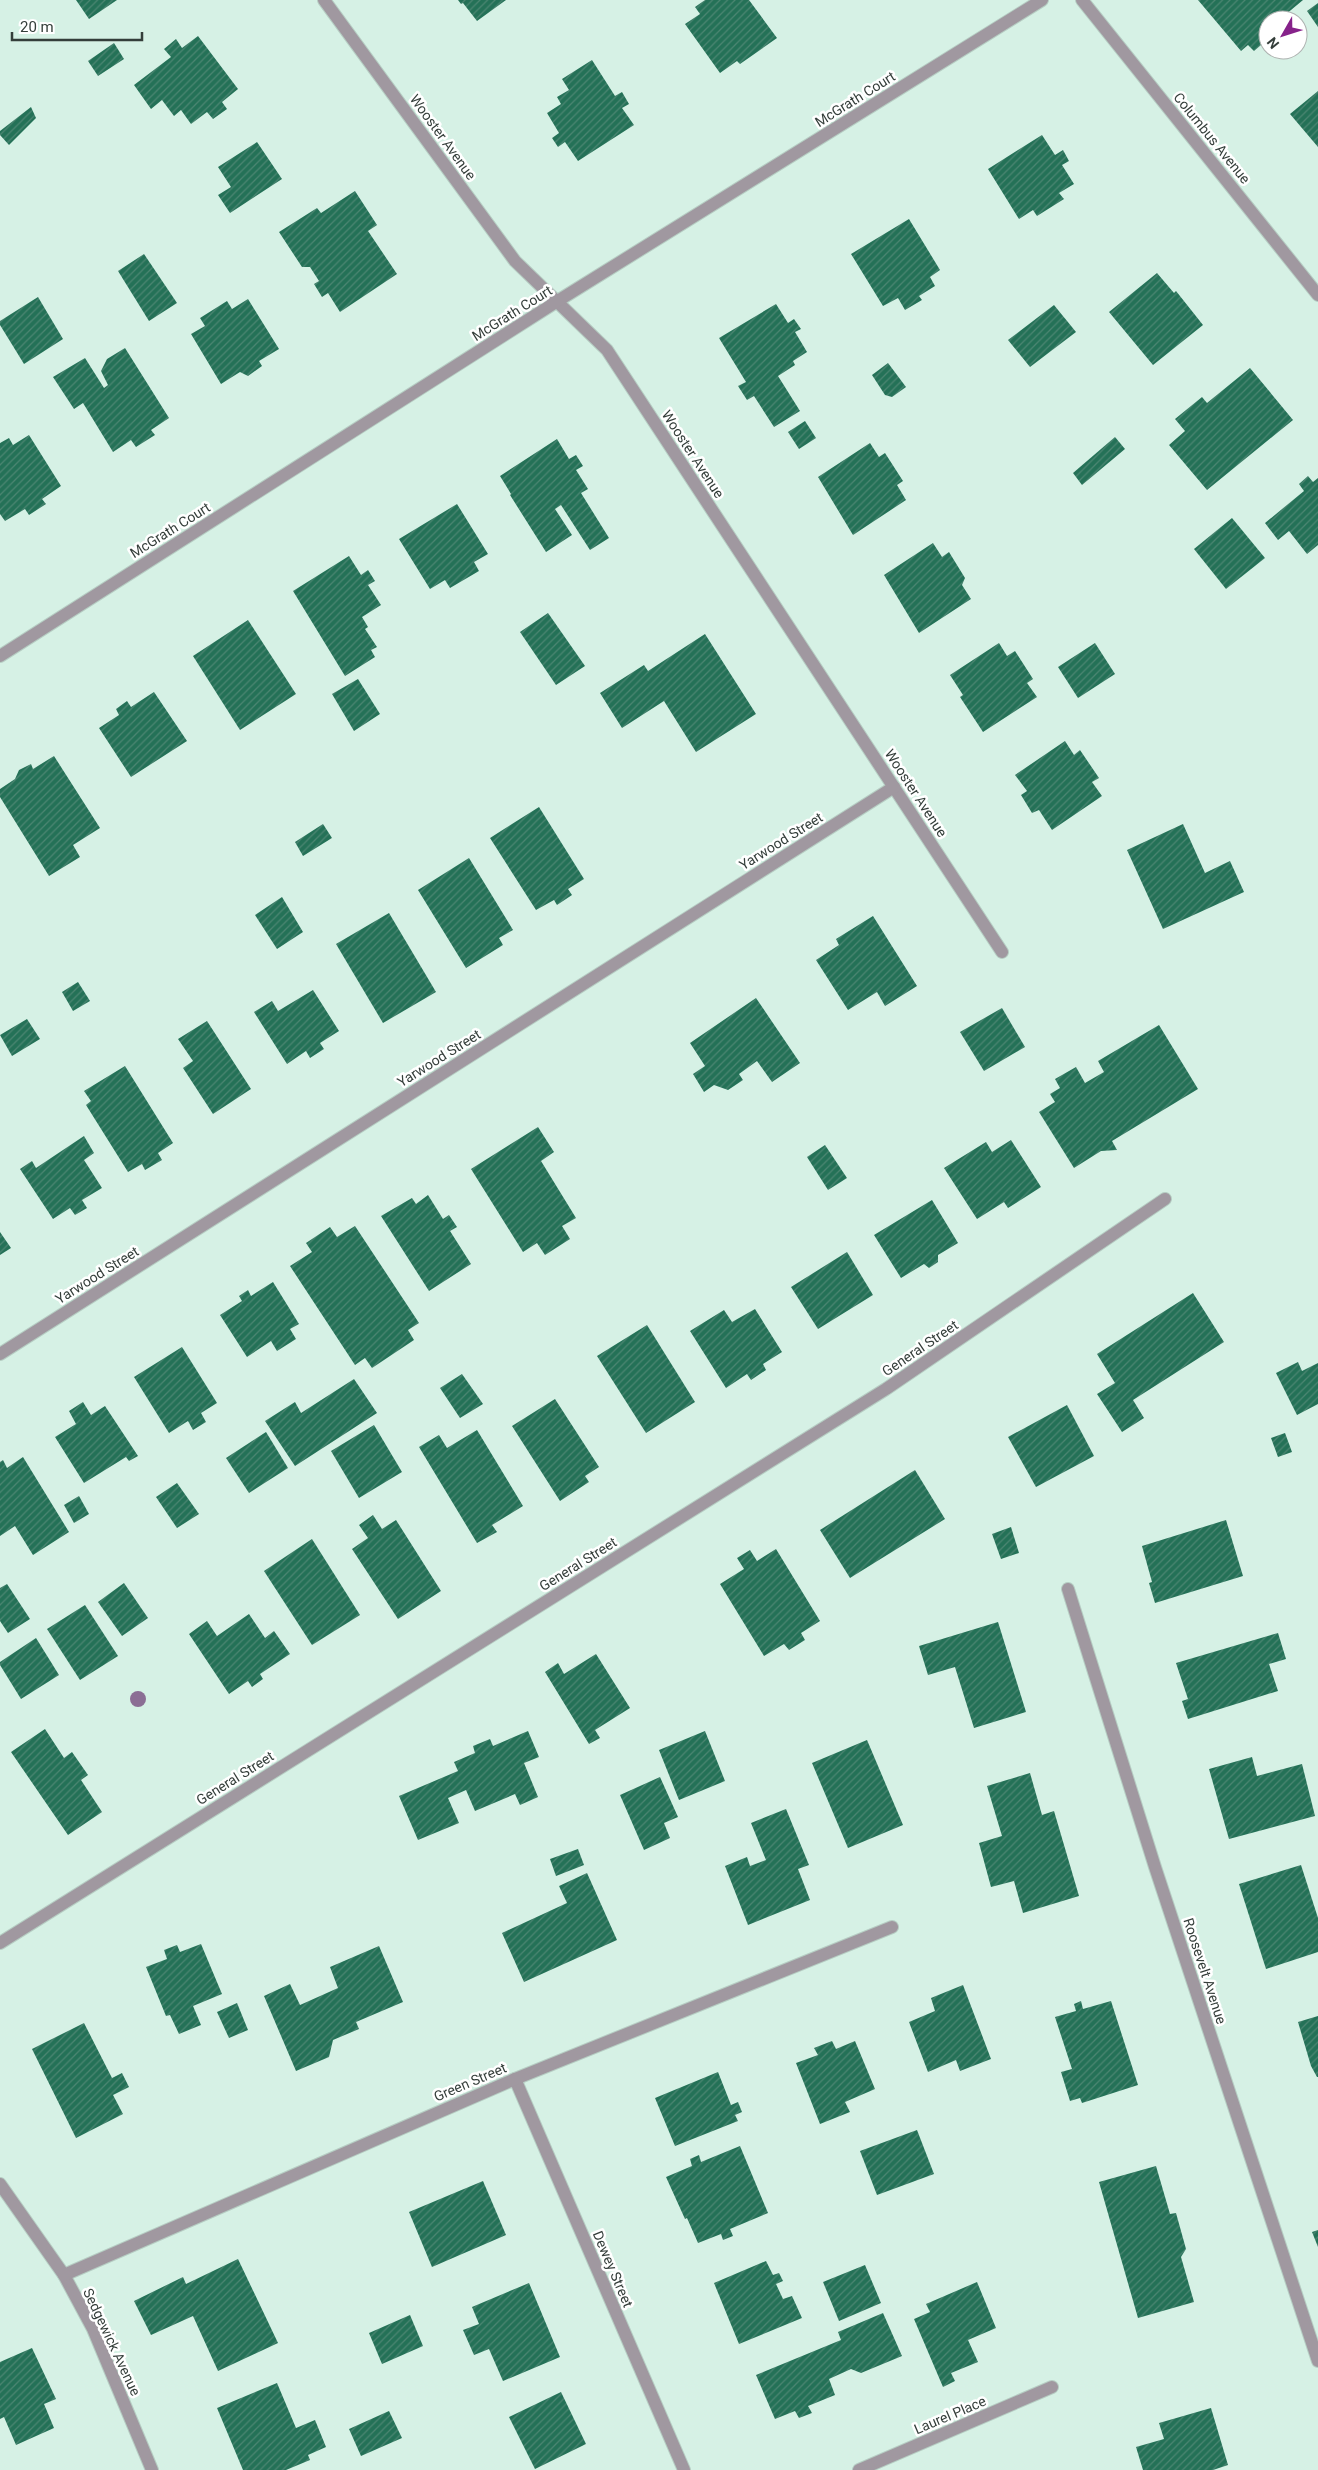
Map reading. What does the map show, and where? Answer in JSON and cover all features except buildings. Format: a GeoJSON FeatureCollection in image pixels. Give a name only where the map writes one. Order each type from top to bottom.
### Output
{"type":"FeatureCollection","features":[{"type":"Feature","properties":{"kind":"street","name":"Wooster Avenue"},"geometry":{"type":"LineString","coordinates":[[324,0],[515,261],[606,350],[1002,952]]}},
{"type":"Feature","properties":{"kind":"street","name":"McGrath Court"},"geometry":{"type":"LineString","coordinates":[[0,656],[556,302],[1042,0]]}},
{"type":"Feature","properties":{"kind":"street","name":"Columbus Avenue"},"geometry":{"type":"LineString","coordinates":[[1082,0],[1318,294]]}},
{"type":"Feature","properties":{"kind":"street","name":"Yarwood Street"},"geometry":{"type":"LineString","coordinates":[[0,1354],[894,787]]}},
{"type":"Feature","properties":{"kind":"street","name":"General Street"},"geometry":{"type":"LineString","coordinates":[[0,1943],[886,1389],[1165,1199]]}},
{"type":"Feature","properties":{"kind":"street","name":"Roosevelt Avenue"},"geometry":{"type":"LineString","coordinates":[[1068,1589],[1155,1867],[1318,2361]]}},
{"type":"Feature","properties":{"kind":"street","name":"Green Street"},"geometry":{"type":"LineString","coordinates":[[64,2274],[515,2079],[892,1927]]}},
{"type":"Feature","properties":{"kind":"street","name":"Dewey Street"},"geometry":{"type":"LineString","coordinates":[[515,2079],[684,2470]]}},
{"type":"Feature","properties":{"kind":"street","name":"Sedgewick Avenue"},"geometry":{"type":"LineString","coordinates":[[0,2184],[64,2274],[93,2329],[152,2470]]}},
{"type":"Feature","properties":{"kind":"street","name":"Laurel Place"},"geometry":{"type":"LineString","coordinates":[[859,2470],[1052,2387]]}}]}
